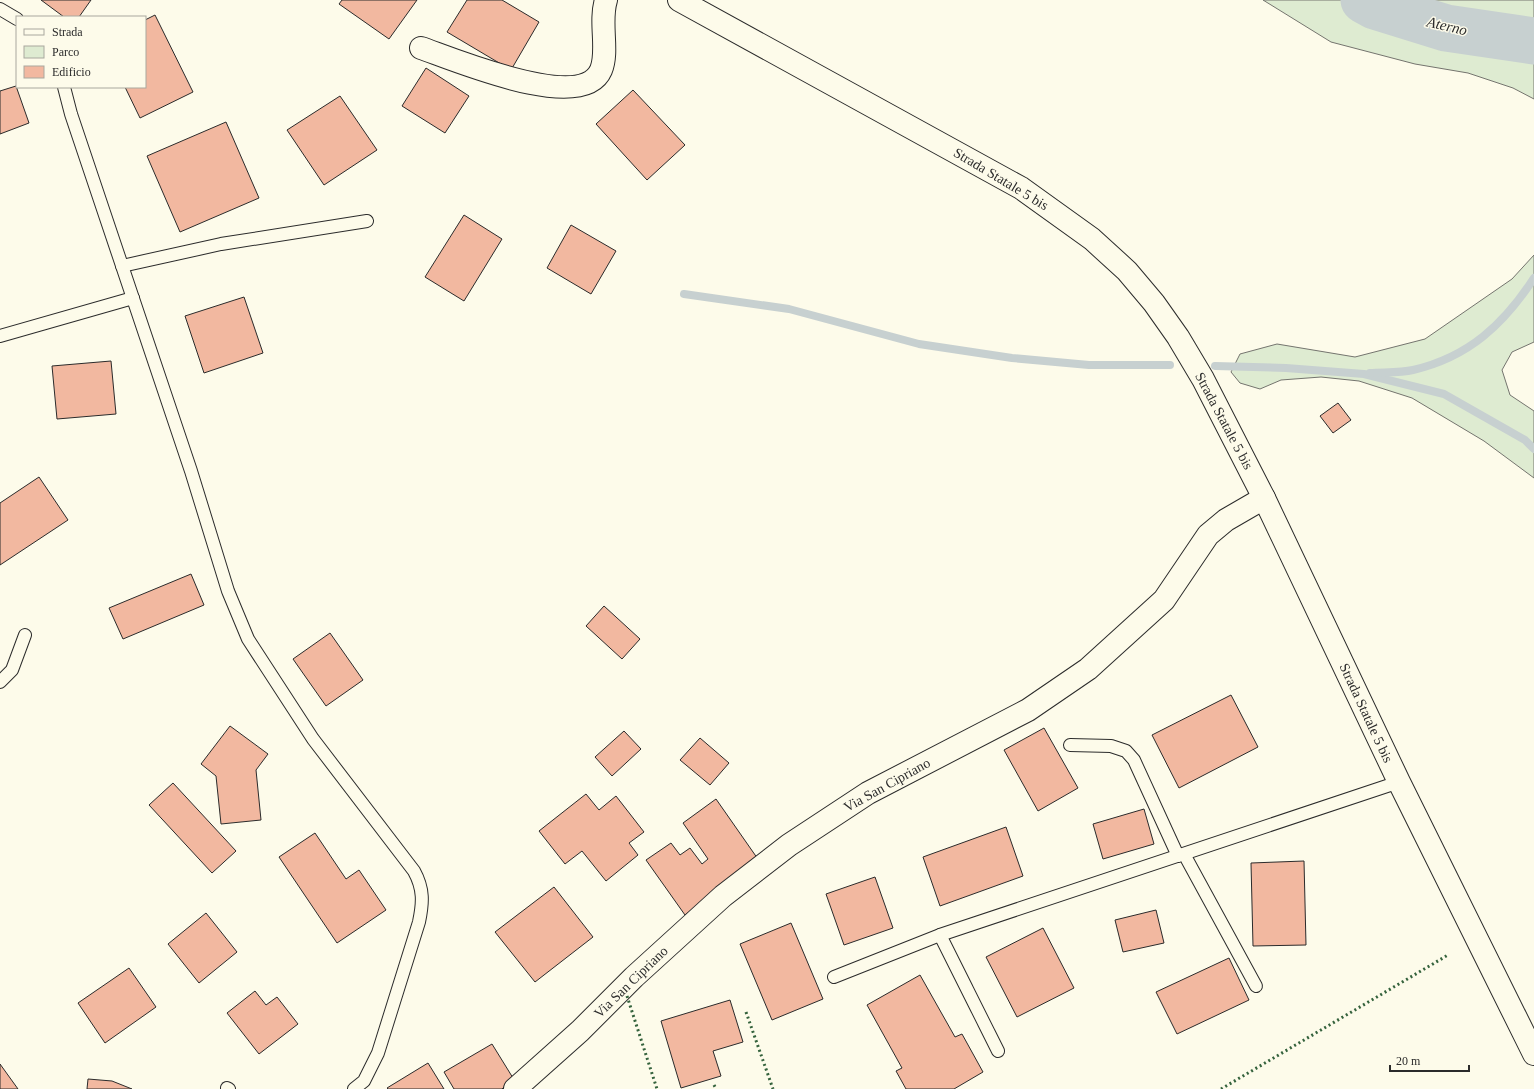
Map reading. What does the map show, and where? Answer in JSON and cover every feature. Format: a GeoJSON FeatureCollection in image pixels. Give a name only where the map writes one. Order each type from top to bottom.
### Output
{"type":"FeatureCollection","features":[{"type":"Feature","properties":{"kind":"main road"},"geometry":{"type":"LineString","coordinates":[[421,48],[511,78],[537,85],[576,87],[587,84],[595,78],[601,70],[603,58],[602,24],[606,0]]}},
{"type":"Feature","properties":{"kind":"main road","name":"Strada Statale 5 bis"},"geometry":{"type":"LineString","coordinates":[[679,0],[1021,188],[1092,239],[1127,271],[1154,303],[1178,337],[1203,379],[1264,498],[1399,782],[1534,1054]]}},
{"type":"Feature","properties":{"kind":"main road","name":"Via San Cipriano"},"geometry":{"type":"LineString","coordinates":[[515,1089],[580,1031],[634,977],[718,901],[789,845],[868,793],[1028,710],[1088,669],[1164,600],[1208,535],[1226,520],[1264,498]]}},
{"type":"Feature","properties":{"kind":"lane"},"geometry":{"type":"LineString","coordinates":[[0,9],[16,18]]}},
{"type":"Feature","properties":{"kind":"lane"},"geometry":{"type":"LineString","coordinates":[[64,88],[71,114],[191,471],[228,591],[248,639],[314,738],[414,871],[420,882],[422,906],[378,1053],[364,1081],[354,1089]]}},
{"type":"Feature","properties":{"kind":"lane"},"geometry":{"type":"LineString","coordinates":[[122,266],[221,244],[367,221]]}},
{"type":"Feature","properties":{"kind":"lane"},"geometry":{"type":"LineString","coordinates":[[0,336],[133,298]]}},
{"type":"Feature","properties":{"kind":"lane"},"geometry":{"type":"LineString","coordinates":[[0,682],[12,670],[25,635]]}},
{"type":"Feature","properties":{"kind":"lane"},"geometry":{"type":"LineString","coordinates":[[1070,745],[1111,746],[1126,751],[1134,760],[1181,855],[1256,986]]}},
{"type":"Feature","properties":{"kind":"lane"},"geometry":{"type":"LineString","coordinates":[[834,976],[940,935],[1399,782]]}},
{"type":"Feature","properties":{"kind":"lane"},"geometry":{"type":"LineString","coordinates":[[940,935],[998,1052]]}},
{"type":"Feature","properties":{"kind":"green space"},"geometry":{"type":"Polygon","coordinates":[[[1263,0],[1534,0],[1534,99],[1513,88],[1468,73],[1415,64],[1331,42],[1263,0]]]}},
{"type":"Feature","properties":{"kind":"green space"},"geometry":{"type":"Polygon","coordinates":[[[1534,255],[1534,342],[1512,352],[1502,370],[1510,395],[1534,411],[1534,478],[1484,441],[1412,398],[1359,381],[1321,377],[1281,380],[1260,389],[1240,383],[1231,372],[1240,354],[1277,344],[1355,357],[1425,339],[1512,279],[1534,255]]]}},
{"type":"Feature","properties":{"kind":"building"},"geometry":{"type":"Polygon","coordinates":[[[41,0],[91,0],[80,16],[63,16],[41,0]]]}},
{"type":"Feature","properties":{"kind":"building"},"geometry":{"type":"Polygon","coordinates":[[[342,0],[417,0],[389,39],[339,4],[342,0]]]}},
{"type":"Feature","properties":{"kind":"building"},"geometry":{"type":"Polygon","coordinates":[[[467,0],[502,0],[539,22],[511,70],[447,32],[467,0]]]}},
{"type":"Feature","properties":{"kind":"building"},"geometry":{"type":"Polygon","coordinates":[[[155,15],[193,92],[140,118],[125,88],[146,88],[146,20],[155,15]]]}},
{"type":"Feature","properties":{"kind":"building"},"geometry":{"type":"Polygon","coordinates":[[[426,68],[469,96],[445,133],[402,106],[426,68]]]}},
{"type":"Feature","properties":{"kind":"building"},"geometry":{"type":"Polygon","coordinates":[[[16,86],[29,123],[0,134],[0,91],[16,86]]]}},
{"type":"Feature","properties":{"kind":"building"},"geometry":{"type":"Polygon","coordinates":[[[633,90],[685,145],[647,180],[596,124],[633,90]]]}},
{"type":"Feature","properties":{"kind":"building"},"geometry":{"type":"Polygon","coordinates":[[[340,96],[377,150],[324,185],[287,130],[340,96]]]}},
{"type":"Feature","properties":{"kind":"building"},"geometry":{"type":"Polygon","coordinates":[[[226,122],[259,198],[180,232],[147,156],[226,122]]]}},
{"type":"Feature","properties":{"kind":"building"},"geometry":{"type":"Polygon","coordinates":[[[464,215],[502,239],[464,301],[425,277],[464,215]]]}},
{"type":"Feature","properties":{"kind":"building"},"geometry":{"type":"Polygon","coordinates":[[[571,225],[616,251],[591,294],[547,268],[571,225]]]}},
{"type":"Feature","properties":{"kind":"building"},"geometry":{"type":"Polygon","coordinates":[[[244,297],[263,353],[204,373],[185,316],[244,297]]]}},
{"type":"Feature","properties":{"kind":"building"},"geometry":{"type":"Polygon","coordinates":[[[111,361],[116,414],[57,419],[52,366],[111,361]]]}},
{"type":"Feature","properties":{"kind":"building"},"geometry":{"type":"Polygon","coordinates":[[[1338,403],[1351,420],[1333,433],[1320,416],[1338,403]]]}},
{"type":"Feature","properties":{"kind":"building"},"geometry":{"type":"Polygon","coordinates":[[[39,477],[68,520],[0,565],[0,503],[39,477]]]}},
{"type":"Feature","properties":{"kind":"building"},"geometry":{"type":"Polygon","coordinates":[[[191,574],[204,605],[123,639],[109,608],[191,574]]]}},
{"type":"Feature","properties":{"kind":"building"},"geometry":{"type":"Polygon","coordinates":[[[604,606],[640,639],[622,659],[586,626],[604,606]]]}},
{"type":"Feature","properties":{"kind":"building"},"geometry":{"type":"Polygon","coordinates":[[[330,633],[363,680],[326,706],[293,659],[330,633]]]}},
{"type":"Feature","properties":{"kind":"building"},"geometry":{"type":"Polygon","coordinates":[[[1231,695],[1258,747],[1179,788],[1152,735],[1231,695]]]}},
{"type":"Feature","properties":{"kind":"building"},"geometry":{"type":"Polygon","coordinates":[[[230,726],[268,754],[256,770],[261,820],[221,824],[216,776],[201,764],[230,726]]]}},
{"type":"Feature","properties":{"kind":"building"},"geometry":{"type":"Polygon","coordinates":[[[1044,728],[1078,788],[1038,811],[1004,750],[1044,728]]]}},
{"type":"Feature","properties":{"kind":"building"},"geometry":{"type":"Polygon","coordinates":[[[624,731],[641,749],[612,776],[595,757],[624,731]]]}},
{"type":"Feature","properties":{"kind":"building"},"geometry":{"type":"Polygon","coordinates":[[[700,738],[729,763],[710,785],[680,760],[700,738]]]}},
{"type":"Feature","properties":{"kind":"building"},"geometry":{"type":"Polygon","coordinates":[[[173,783],[236,851],[212,873],[149,805],[173,783]]]}},
{"type":"Feature","properties":{"kind":"building"},"geometry":{"type":"Polygon","coordinates":[[[586,794],[599,810],[616,796],[644,832],[629,843],[638,855],[606,881],[582,851],[565,864],[539,831],[586,794]]]}},
{"type":"Feature","properties":{"kind":"building"},"geometry":{"type":"Polygon","coordinates":[[[716,799],[760,862],[685,915],[646,860],[671,843],[680,855],[690,848],[702,864],[708,859],[683,823],[716,799]]]}},
{"type":"Feature","properties":{"kind":"building"},"geometry":{"type":"Polygon","coordinates":[[[1144,809],[1154,844],[1103,859],[1093,824],[1144,809]]]}},
{"type":"Feature","properties":{"kind":"building"},"geometry":{"type":"Polygon","coordinates":[[[1006,827],[1023,876],[940,906],[923,857],[1006,827]]]}},
{"type":"Feature","properties":{"kind":"building"},"geometry":{"type":"Polygon","coordinates":[[[315,833],[346,879],[359,870],[386,910],[337,943],[279,857],[315,833]]]}},
{"type":"Feature","properties":{"kind":"building"},"geometry":{"type":"Polygon","coordinates":[[[1304,861],[1306,945],[1253,946],[1251,863],[1304,861]]]}},
{"type":"Feature","properties":{"kind":"building"},"geometry":{"type":"Polygon","coordinates":[[[875,877],[893,928],[844,945],[826,894],[875,877]]]}},
{"type":"Feature","properties":{"kind":"building"},"geometry":{"type":"Polygon","coordinates":[[[554,887],[593,937],[535,982],[495,932],[554,887]]]}},
{"type":"Feature","properties":{"kind":"building"},"geometry":{"type":"Polygon","coordinates":[[[1156,910],[1164,943],[1123,952],[1115,920],[1156,910]]]}},
{"type":"Feature","properties":{"kind":"building"},"geometry":{"type":"Polygon","coordinates":[[[206,913],[237,952],[199,983],[168,944],[206,913]]]}},
{"type":"Feature","properties":{"kind":"building"},"geometry":{"type":"Polygon","coordinates":[[[791,923],[823,999],[772,1020],[740,944],[791,923]]]}},
{"type":"Feature","properties":{"kind":"building"},"geometry":{"type":"Polygon","coordinates":[[[1043,928],[1074,988],[1017,1017],[986,957],[1043,928]]]}},
{"type":"Feature","properties":{"kind":"building"},"geometry":{"type":"Polygon","coordinates":[[[1229,958],[1249,1000],[1177,1034],[1156,992],[1229,958]]]}},
{"type":"Feature","properties":{"kind":"building"},"geometry":{"type":"Polygon","coordinates":[[[129,968],[156,1007],[105,1043],[78,1003],[129,968]]]}},
{"type":"Feature","properties":{"kind":"building"},"geometry":{"type":"Polygon","coordinates":[[[920,975],[955,1037],[962,1034],[983,1072],[954,1089],[906,1089],[896,1071],[902,1068],[867,1005],[920,975]]]}},
{"type":"Feature","properties":{"kind":"building"},"geometry":{"type":"Polygon","coordinates":[[[255,991],[266,1005],[277,997],[298,1024],[259,1054],[227,1013],[255,991]]]}},
{"type":"Feature","properties":{"kind":"building"},"geometry":{"type":"Polygon","coordinates":[[[730,1000],[743,1042],[713,1051],[721,1076],[681,1088],[661,1021],[730,1000]]]}},
{"type":"Feature","properties":{"kind":"building"},"geometry":{"type":"Polygon","coordinates":[[[492,1044],[513,1078],[502,1089],[454,1089],[444,1072],[492,1044]]]}},
{"type":"Feature","properties":{"kind":"building"},"geometry":{"type":"Polygon","coordinates":[[[428,1063],[444,1089],[387,1088],[428,1063]]]}},
{"type":"Feature","properties":{"kind":"building"},"geometry":{"type":"Polygon","coordinates":[[[0,1064],[18,1089],[0,1089],[0,1064]]]}},
{"type":"Feature","properties":{"kind":"building"},"geometry":{"type":"Polygon","coordinates":[[[88,1079],[112,1081],[132,1089],[87,1089],[88,1079]]]}},
{"type":"Feature","properties":{"kind":"waterway","name":"Aterno"},"geometry":{"type":"LineString","coordinates":[[1364,0],[1375,6],[1446,28],[1534,41]]}},
{"type":"Feature","properties":{"kind":"waterway"},"geometry":{"type":"LineString","coordinates":[[1370,373],[1408,371],[1451,357],[1468,347],[1497,324],[1510,310],[1534,278]]}},
{"type":"Feature","properties":{"kind":"waterway"},"geometry":{"type":"LineString","coordinates":[[684,294],[789,309],[919,344],[1012,358],[1089,365],[1170,365]]}},
{"type":"Feature","properties":{"kind":"waterway"},"geometry":{"type":"LineString","coordinates":[[1215,366],[1286,368],[1364,374],[1444,394],[1525,440],[1534,449]]}},
{"type":"Feature","properties":{"kind":"hedge"},"geometry":{"type":"LineString","coordinates":[[1221,1089],[1448,955]]}},
{"type":"Feature","properties":{"kind":"hedge"},"geometry":{"type":"LineString","coordinates":[[627,996],[657,1089]]}},
{"type":"Feature","properties":{"kind":"hedge"},"geometry":{"type":"LineString","coordinates":[[746,1012],[773,1089]]}},
{"type":"Feature","properties":{"kind":"hedge"},"geometry":{"type":"LineString","coordinates":[[714,1085],[716,1089]]}}]}
